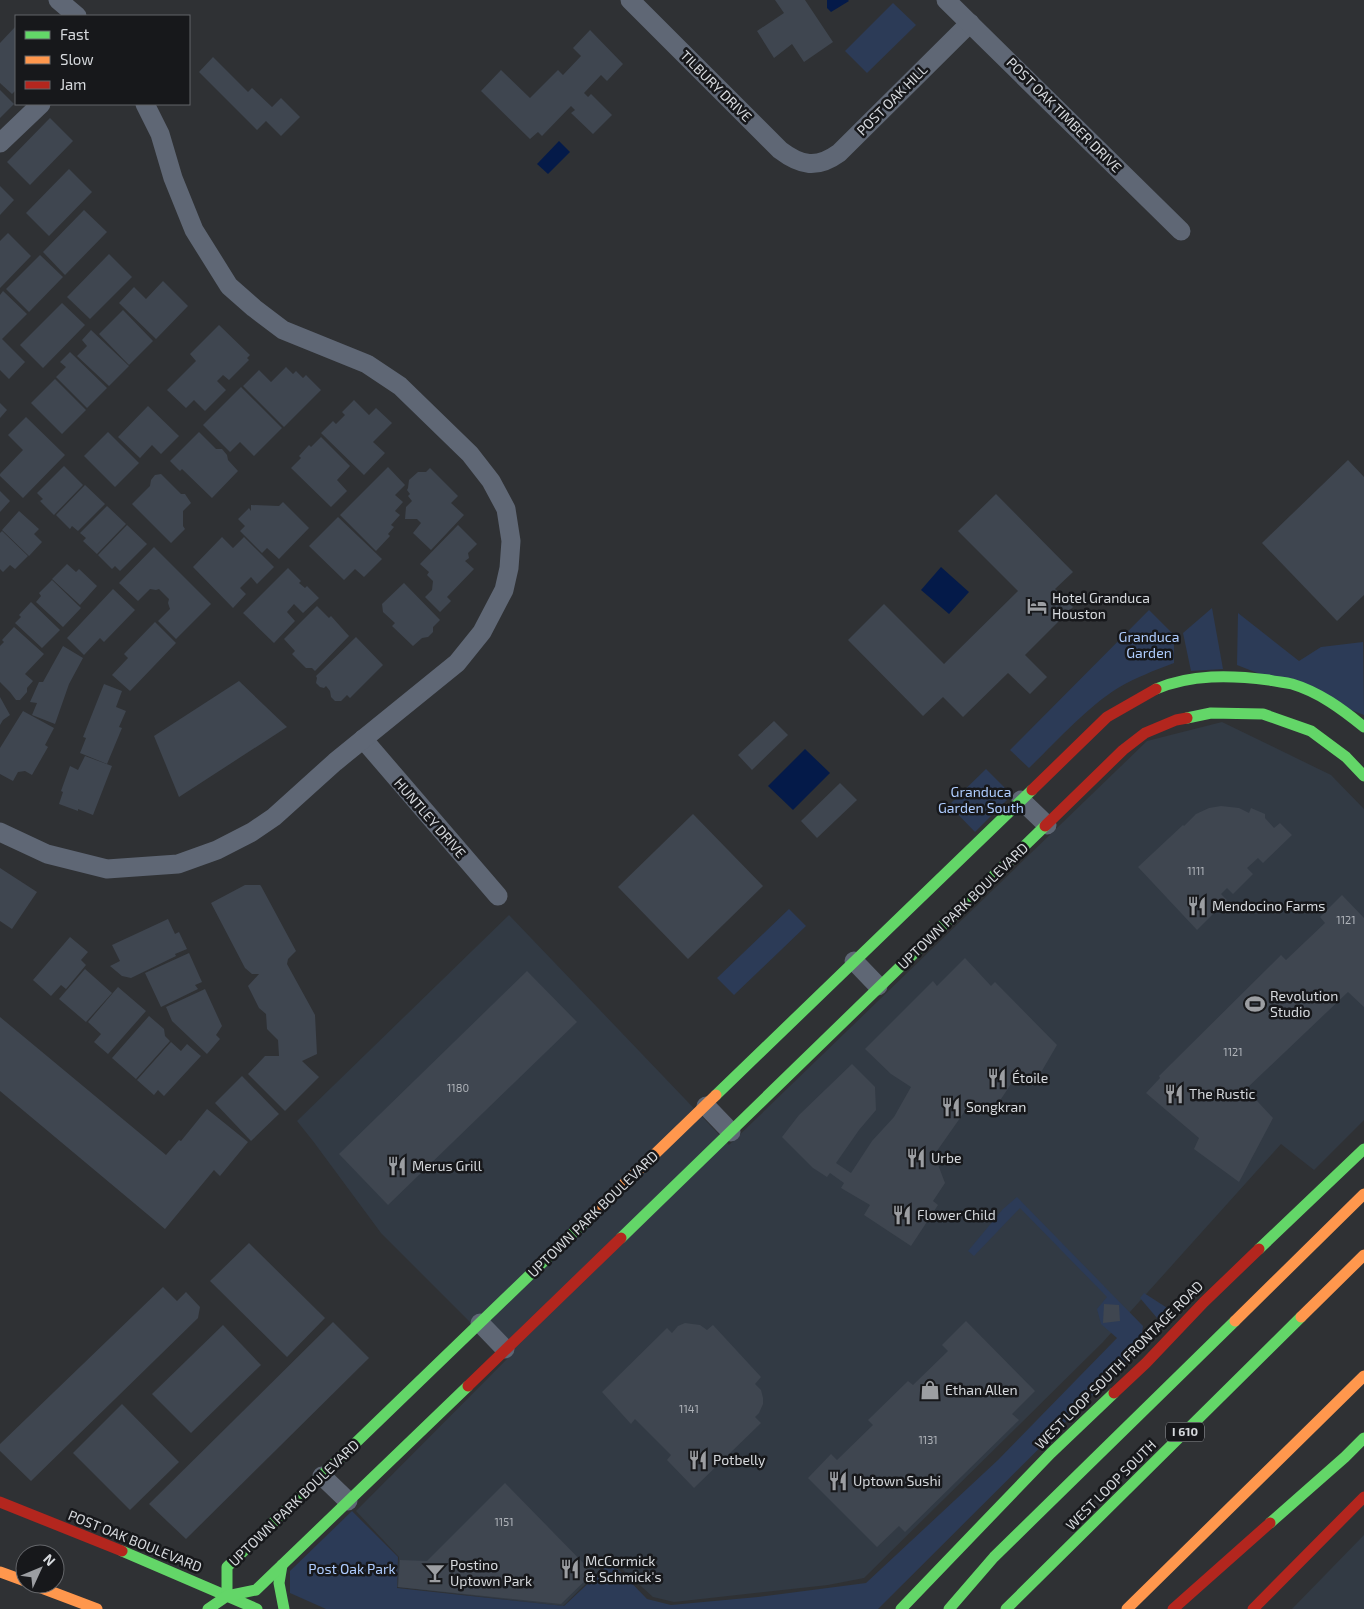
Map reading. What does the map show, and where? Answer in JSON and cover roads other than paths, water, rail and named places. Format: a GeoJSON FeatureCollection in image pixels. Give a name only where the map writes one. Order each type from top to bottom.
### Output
{"type":"FeatureCollection","features":[{"type":"Feature","properties":{"kind":"main road","name":"UPTOWN PARK BOULEVARD"},"geometry":{"type":"LineString","coordinates":[[1364,727],[1324,698],[1291,684],[1259,678],[1228,677],[1182,681],[1163,687],[1129,703],[1107,718],[227,1567],[227,1596],[256,1590],[731,1132],[878,986],[1123,750],[1145,733],[1176,720],[1211,713],[1263,714],[1311,731],[1346,758],[1364,776]]}},
{"type":"Feature","properties":{"kind":"main road","name":"WEST LOOP SOUTH FRONTAGE ROAD"},"geometry":{"type":"LineString","coordinates":[[900,1609],[1051,1453],[1146,1363],[1204,1302],[1364,1149]]}},
{"type":"Feature","properties":{"kind":"main road"},"geometry":{"type":"LineString","coordinates":[[949,1609],[994,1557],[1364,1194]]}},
{"type":"Feature","properties":{"kind":"main road","name":"WEST LOOP SOUTH"},"geometry":{"type":"LineString","coordinates":[[1006,1609],[1364,1255]]}},
{"type":"Feature","properties":{"kind":"main road"},"geometry":{"type":"LineString","coordinates":[[1127,1609],[1364,1376]]}},
{"type":"Feature","properties":{"kind":"main road"},"geometry":{"type":"LineString","coordinates":[[1173,1609],[1338,1464],[1364,1438]]}},
{"type":"Feature","properties":{"kind":"main road"},"geometry":{"type":"LineString","coordinates":[[1253,1609],[1364,1497]]}},
{"type":"Feature","properties":{"kind":"main road","name":"POST OAK BOULEVARD"},"geometry":{"type":"LineString","coordinates":[[0,1502],[173,1572],[257,1609]]}},
{"type":"Feature","properties":{"kind":"main road"},"geometry":{"type":"LineString","coordinates":[[282,1565],[278,1583],[281,1589],[284,1609]]}},
{"type":"Feature","properties":{"kind":"main road"},"geometry":{"type":"LineString","coordinates":[[0,1572],[15,1578]]}},
{"type":"Feature","properties":{"kind":"main road"},"geometry":{"type":"LineString","coordinates":[[57,1594],[97,1609]]}},
{"type":"Feature","properties":{"kind":"main road"},"geometry":{"type":"LineString","coordinates":[[208,1609],[227,1596]]}},
{"type":"Feature","properties":{"kind":"street"},"geometry":{"type":"LineString","coordinates":[[58,0],[76,15]]}},
{"type":"Feature","properties":{"kind":"street","name":"TILBURY DRIVE"},"geometry":{"type":"LineString","coordinates":[[630,0],[780,150],[798,161],[808,163]]}},
{"type":"Feature","properties":{"kind":"street","name":"POST OAK TIMBER DRIVE"},"geometry":{"type":"LineString","coordinates":[[946,0],[1181,231]]}},
{"type":"Feature","properties":{"kind":"street","name":"POST OAK HILL"},"geometry":{"type":"LineString","coordinates":[[808,163],[818,164],[829,160],[839,153],[970,23]]}},
{"type":"Feature","properties":{"kind":"street"},"geometry":{"type":"LineString","coordinates":[[0,143],[40,105]]}},
{"type":"Feature","properties":{"kind":"street"},"geometry":{"type":"LineString","coordinates":[[0,832],[47,854],[107,869],[178,864],[217,850],[252,832],[274,817],[363,739],[457,663],[482,632],[504,590],[509,568],[511,541],[506,509],[491,481],[470,454],[400,386],[367,364],[283,330],[229,286],[194,230],[173,178],[160,134],[146,105]]}},
{"type":"Feature","properties":{"kind":"street","name":"HUNTLEY DRIVE"},"geometry":{"type":"LineString","coordinates":[[363,739],[498,896]]}},
{"type":"Feature","properties":{"kind":"street"},"geometry":{"type":"LineString","coordinates":[[1021,800],[1046,826]]}},
{"type":"Feature","properties":{"kind":"street"},"geometry":{"type":"LineString","coordinates":[[854,961],[878,986]]}},
{"type":"Feature","properties":{"kind":"street"},"geometry":{"type":"LineString","coordinates":[[706,1106],[731,1132]]}},
{"type":"Feature","properties":{"kind":"street"},"geometry":{"type":"LineString","coordinates":[[480,1323],[505,1349]]}},
{"type":"Feature","properties":{"kind":"street"},"geometry":{"type":"LineString","coordinates":[[322,1476],[348,1501]]}},
{"type":"Feature","properties":{"kind":"water"},"geometry":{"type":"Polygon","coordinates":[[[827,0],[849,1],[831,12],[827,8],[827,0]]]}},
{"type":"Feature","properties":{"kind":"water"},"geometry":{"type":"Polygon","coordinates":[[[559,141],[570,152],[548,174],[537,164],[559,141]]]}},
{"type":"Feature","properties":{"kind":"water"},"geometry":{"type":"Polygon","coordinates":[[[941,567],[969,592],[949,614],[921,590],[941,567]]]}},
{"type":"Feature","properties":{"kind":"water"},"geometry":{"type":"Polygon","coordinates":[[[805,749],[830,773],[793,810],[768,786],[805,749]]]}},
{"type":"Feature","properties":{"kind":"place","name":"Hotel Granduca Houston"},"geometry":{"type":"Point","coordinates":[1037,606]}},
{"type":"Feature","properties":{"kind":"place","name":"Mendocino Farms"},"geometry":{"type":"Point","coordinates":[1197,906]}},
{"type":"Feature","properties":{"kind":"place","name":"Revolution Studio"},"geometry":{"type":"Point","coordinates":[1255,1004]}},
{"type":"Feature","properties":{"kind":"place","name":"Étoile"},"geometry":{"type":"Point","coordinates":[997,1078]}},
{"type":"Feature","properties":{"kind":"place","name":"The Rustic"},"geometry":{"type":"Point","coordinates":[1174,1094]}},
{"type":"Feature","properties":{"kind":"place","name":"Songkran"},"geometry":{"type":"Point","coordinates":[951,1107]}},
{"type":"Feature","properties":{"kind":"place","name":"Urbe"},"geometry":{"type":"Point","coordinates":[916,1158]}},
{"type":"Feature","properties":{"kind":"place","name":"Merus Grill"},"geometry":{"type":"Point","coordinates":[397,1166]}},
{"type":"Feature","properties":{"kind":"place","name":"Flower Child"},"geometry":{"type":"Point","coordinates":[902,1215]}},
{"type":"Feature","properties":{"kind":"place","name":"Ethan Allen"},"geometry":{"type":"Point","coordinates":[930,1390]}},
{"type":"Feature","properties":{"kind":"place","name":"Potbelly"},"geometry":{"type":"Point","coordinates":[698,1460]}},
{"type":"Feature","properties":{"kind":"place","name":"Uptown Sushi"},"geometry":{"type":"Point","coordinates":[838,1481]}},
{"type":"Feature","properties":{"kind":"place","name":"McCormick & Schmick's"},"geometry":{"type":"Point","coordinates":[570,1569]}},
{"type":"Feature","properties":{"kind":"place","name":"Postino Uptown Park"},"geometry":{"type":"Point","coordinates":[435,1573]}},
{"type":"Feature","properties":{"kind":"park label","name":"Granduca Garden"},"geometry":{"type":"Point","coordinates":[1149,646]}},
{"type":"Feature","properties":{"kind":"park label","name":"Granduca Garden South"},"geometry":{"type":"Point","coordinates":[981,800]}},
{"type":"Feature","properties":{"kind":"park label","name":"Post Oak Park"},"geometry":{"type":"Point","coordinates":[352,1569]}}]}
